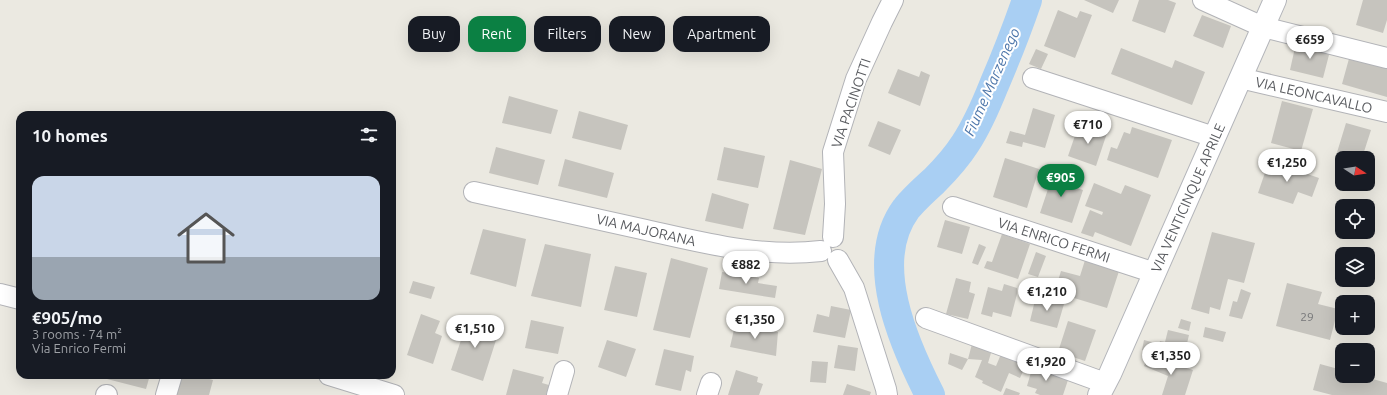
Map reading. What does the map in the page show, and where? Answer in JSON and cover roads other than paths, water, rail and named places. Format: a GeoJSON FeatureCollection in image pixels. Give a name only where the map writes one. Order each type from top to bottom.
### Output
{"type":"FeatureCollection","features":[{"type":"Feature","properties":{"kind":"main road","name":"VIA VENTICINQUE APRILE"},"geometry":{"type":"LineString","coordinates":[[1102,389],[1155,273],[1275,0]]}},
{"type":"Feature","properties":{"kind":"street","name":"VIA PACINOTTI"},"geometry":{"type":"LineString","coordinates":[[827,244],[835,204],[833,152],[856,80],[893,0]]}},
{"type":"Feature","properties":{"kind":"street"},"geometry":{"type":"LineString","coordinates":[[1203,0],[1263,27],[1387,58]]}},
{"type":"Feature","properties":{"kind":"street"},"geometry":{"type":"LineString","coordinates":[[1033,78],[1214,137]]}},
{"type":"Feature","properties":{"kind":"street","name":"VIA LEONCAVALLO"},"geometry":{"type":"LineString","coordinates":[[1240,78],[1387,112]]}},
{"type":"Feature","properties":{"kind":"street","name":"VIA MAJORANA"},"geometry":{"type":"LineString","coordinates":[[474,192],[712,244],[780,254],[827,244]]}},
{"type":"Feature","properties":{"kind":"street","name":"VIA ENRICO FERMI"},"geometry":{"type":"LineString","coordinates":[[953,207],[1155,273]]}},
{"type":"Feature","properties":{"kind":"street"},"geometry":{"type":"LineString","coordinates":[[827,244],[837,237],[844,244],[844,253],[838,260],[854,288],[887,395]]}},
{"type":"Feature","properties":{"kind":"street"},"geometry":{"type":"LineString","coordinates":[[0,294],[16,298]]}},
{"type":"Feature","properties":{"kind":"street"},"geometry":{"type":"LineString","coordinates":[[926,318],[1102,389]]}},
{"type":"Feature","properties":{"kind":"street"},"geometry":{"type":"LineString","coordinates":[[557,395],[564,371]]}},
{"type":"Feature","properties":{"kind":"street"},"geometry":{"type":"LineString","coordinates":[[166,395],[171,379]]}},
{"type":"Feature","properties":{"kind":"street"},"geometry":{"type":"LineString","coordinates":[[342,379],[394,395]]}},
{"type":"Feature","properties":{"kind":"waterway","name":"Fiume Marzenego"},"geometry":{"type":"LineString","coordinates":[[930,395],[910,352],[894,303],[890,278],[890,253],[895,230],[906,209],[950,164],[962,149],[973,130],[1003,64],[1027,0]]}}]}
